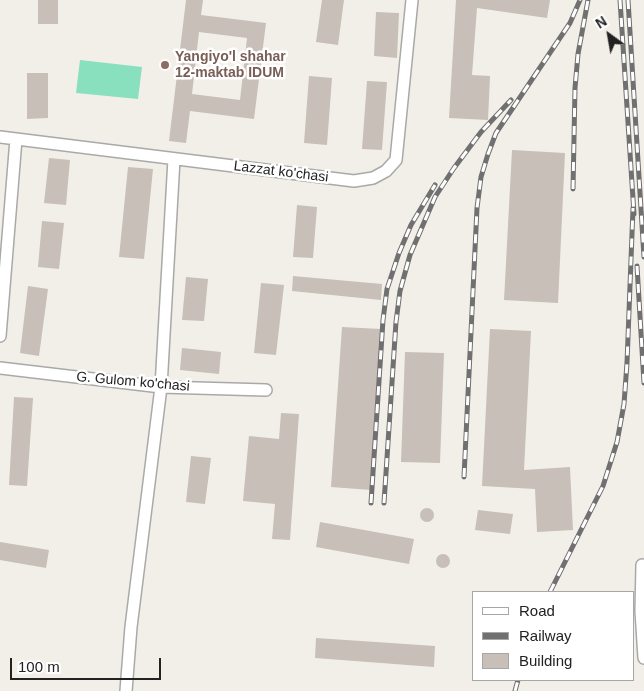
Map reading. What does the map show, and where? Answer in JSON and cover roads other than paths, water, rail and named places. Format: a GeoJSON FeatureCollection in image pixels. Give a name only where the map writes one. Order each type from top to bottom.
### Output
{"type":"FeatureCollection","features":[{"type":"Feature","properties":{"kind":"street","name":"Lazzat ko'chasi"},"geometry":{"type":"LineString","coordinates":[[0,138],[354,181],[373,178],[386,171],[396,160],[412,0]]}},
{"type":"Feature","properties":{"kind":"street"},"geometry":{"type":"LineString","coordinates":[[0,336],[16,139]]}},
{"type":"Feature","properties":{"kind":"street"},"geometry":{"type":"LineString","coordinates":[[126,691],[131,627],[160,387],[174,159]]}},
{"type":"Feature","properties":{"kind":"street","name":"G. Gulom ko'chasi"},"geometry":{"type":"LineString","coordinates":[[0,368],[160,387],[266,390]]}},
{"type":"Feature","properties":{"kind":"street"},"geometry":{"type":"LineString","coordinates":[[642,565],[641,611],[644,658]]}},
{"type":"Feature","properties":{"kind":"railway"},"geometry":{"type":"LineString","coordinates":[[464,477],[477,208],[481,177],[496,133],[570,23],[580,0]]}},
{"type":"Feature","properties":{"kind":"railway"},"geometry":{"type":"LineString","coordinates":[[573,189],[575,88],[578,54],[588,0]]}},
{"type":"Feature","properties":{"kind":"railway"},"geometry":{"type":"LineString","coordinates":[[620,0],[634,214]]}},
{"type":"Feature","properties":{"kind":"railway"},"geometry":{"type":"LineString","coordinates":[[628,0],[644,257]]}},
{"type":"Feature","properties":{"kind":"railway"},"geometry":{"type":"LineString","coordinates":[[384,503],[396,322],[400,291],[410,255],[435,197],[481,132],[511,100]]}},
{"type":"Feature","properties":{"kind":"railway"},"geometry":{"type":"LineString","coordinates":[[371,503],[383,320],[387,289],[411,225],[435,185]]}},
{"type":"Feature","properties":{"kind":"railway"},"geometry":{"type":"LineString","coordinates":[[550,591],[603,486],[617,442],[624,404],[627,363],[633,208]]}},
{"type":"Feature","properties":{"kind":"railway"},"geometry":{"type":"LineString","coordinates":[[637,266],[644,383]]}},
{"type":"Feature","properties":{"kind":"railway"},"geometry":{"type":"LineString","coordinates":[[515,691],[518,681]]}},
{"type":"Feature","properties":{"kind":"place","name":"Yangiyo'l shahar 12-maktab IDUM"},"geometry":{"type":"Point","coordinates":[165,65]}}]}
